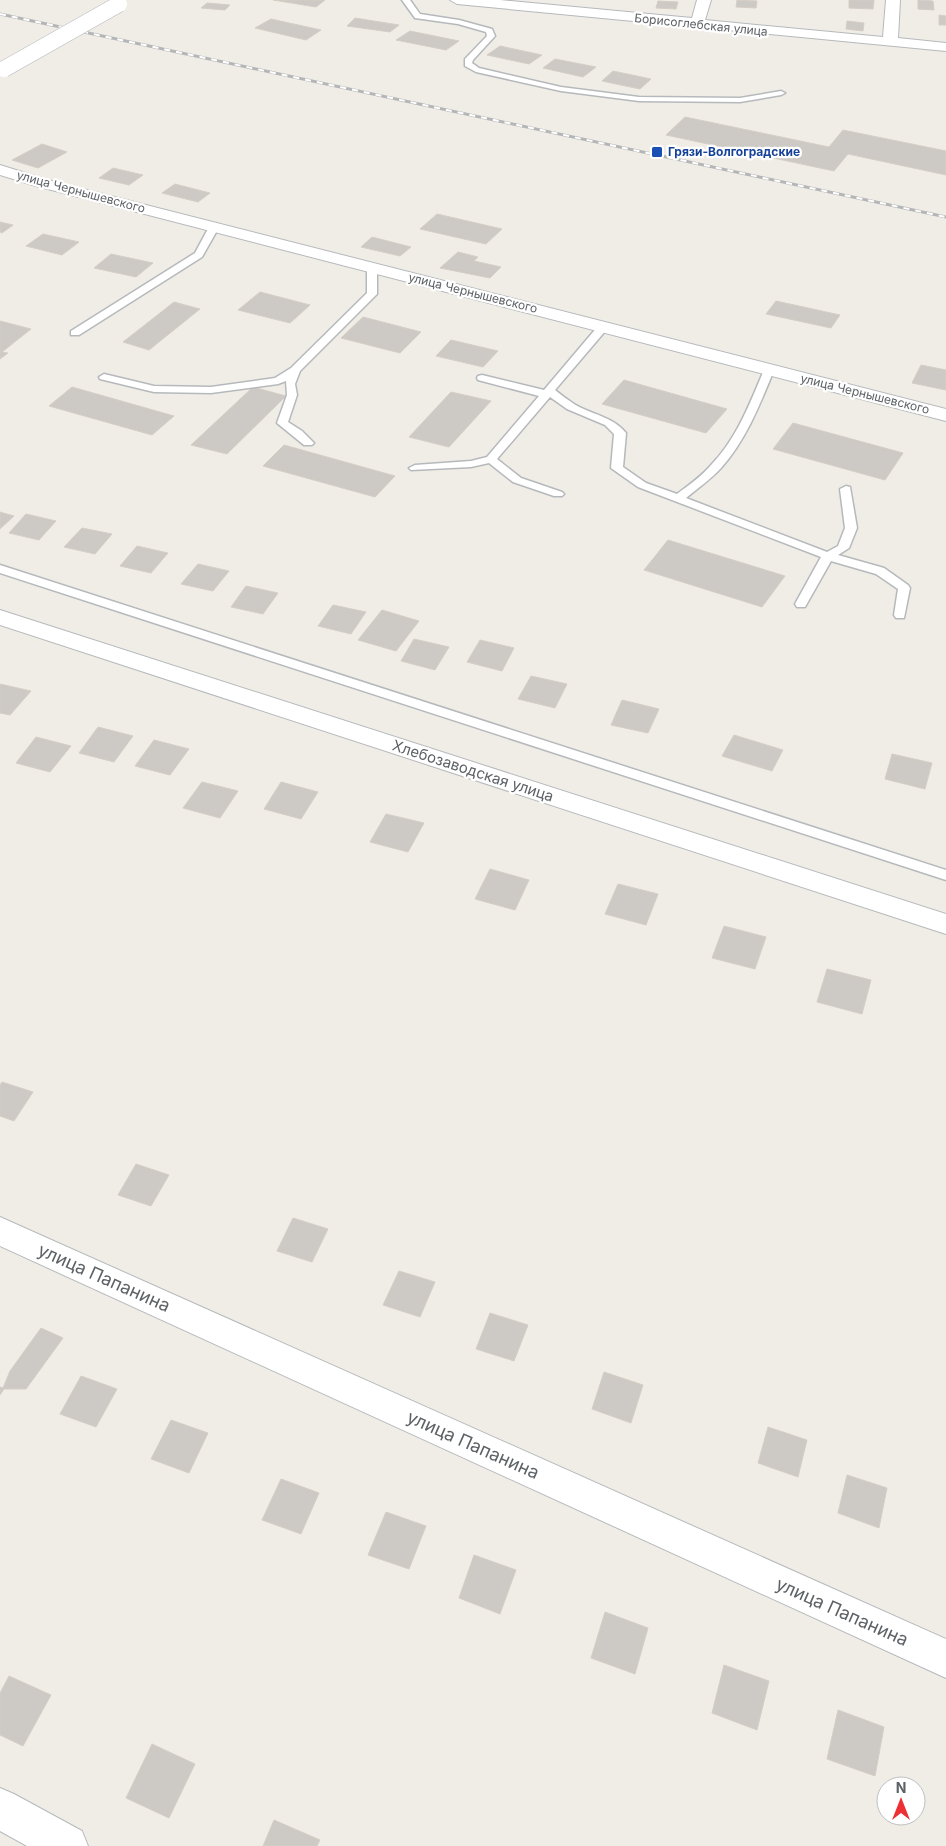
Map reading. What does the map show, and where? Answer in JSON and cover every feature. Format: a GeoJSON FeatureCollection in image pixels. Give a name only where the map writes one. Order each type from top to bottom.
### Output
{"type":"FeatureCollection","features":[{"type":"Feature","properties":{"kind":"street","name":"Борисоглебская улица"},"geometry":{"type":"LineString","coordinates":[[457,0],[545,5],[696,24],[946,47]]}},
{"type":"Feature","properties":{"kind":"street"},"geometry":{"type":"LineString","coordinates":[[696,24],[704,0]]}},
{"type":"Feature","properties":{"kind":"street"},"geometry":{"type":"LineString","coordinates":[[890,43],[893,0]]}},
{"type":"Feature","properties":{"kind":"street"},"geometry":{"type":"LineString","coordinates":[[2,70],[124,2]]}},
{"type":"Feature","properties":{"kind":"street","name":"улица Чернышевского"},"geometry":{"type":"LineString","coordinates":[[0,170],[42,183],[946,415]]}},
{"type":"Feature","properties":{"kind":"street","name":"Хлебозаводская улица"},"geometry":{"type":"LineString","coordinates":[[0,617],[946,924]]}},
{"type":"Feature","properties":{"kind":"street","name":"улица Папанина"},"geometry":{"type":"LineString","coordinates":[[0,1231],[946,1659]]}},
{"type":"Feature","properties":{"kind":"street"},"geometry":{"type":"LineString","coordinates":[[0,1808],[67,1846]]}},
{"type":"Feature","properties":{"kind":"lane"},"geometry":{"type":"LineString","coordinates":[[406,0],[418,16],[467,24],[489,31],[491,36],[469,59],[468,64],[476,70],[561,89],[639,99],[740,100],[781,93]]}},
{"type":"Feature","properties":{"kind":"lane"},"geometry":{"type":"LineString","coordinates":[[75,334],[199,255],[214,227]]}},
{"type":"Feature","properties":{"kind":"lane"},"geometry":{"type":"LineString","coordinates":[[104,377],[154,389],[210,390],[278,381],[295,370],[372,294],[372,267]]}},
{"type":"Feature","properties":{"kind":"lane"},"geometry":{"type":"LineString","coordinates":[[415,468],[471,464],[491,458],[603,327]]}},
{"type":"Feature","properties":{"kind":"lane"},"geometry":{"type":"LineString","coordinates":[[295,370],[290,384],[292,395],[282,423],[298,433],[308,444]]}},
{"type":"Feature","properties":{"kind":"lane"},"geometry":{"type":"LineString","coordinates":[[678,499],[716,466],[730,449],[750,412],[769,370]]}},
{"type":"Feature","properties":{"kind":"lane"},"geometry":{"type":"LineString","coordinates":[[482,378],[548,393],[572,407],[609,424],[620,433],[616,468],[642,485],[828,556],[880,571],[904,588],[900,615]]}},
{"type":"Feature","properties":{"kind":"lane"},"geometry":{"type":"LineString","coordinates":[[491,458],[516,480],[558,494]]}},
{"type":"Feature","properties":{"kind":"lane"},"geometry":{"type":"LineString","coordinates":[[801,604],[819,568],[828,556],[843,548],[851,528],[846,489]]}},
{"type":"Feature","properties":{"kind":"lane"},"geometry":{"type":"LineString","coordinates":[[0,569],[946,876]]}},
{"type":"Feature","properties":{"kind":"building"},"geometry":{"type":"Polygon","coordinates":[[[273,0],[325,0],[316,7],[273,0]]]}},
{"type":"Feature","properties":{"kind":"building"},"geometry":{"type":"Polygon","coordinates":[[[737,0],[757,1],[756,8],[736,7],[737,0]]]}},
{"type":"Feature","properties":{"kind":"building"},"geometry":{"type":"Polygon","coordinates":[[[849,0],[874,0],[873,9],[849,8],[849,0]]]}},
{"type":"Feature","properties":{"kind":"building"},"geometry":{"type":"Polygon","coordinates":[[[918,0],[933,1],[934,10],[918,9],[918,0]]]}},
{"type":"Feature","properties":{"kind":"building"},"geometry":{"type":"Polygon","coordinates":[[[658,1],[678,2],[676,9],[656,8],[658,1]]]}},
{"type":"Feature","properties":{"kind":"building"},"geometry":{"type":"Polygon","coordinates":[[[207,3],[230,5],[225,10],[201,8],[207,3]]]}},
{"type":"Feature","properties":{"kind":"building"},"geometry":{"type":"Polygon","coordinates":[[[939,15],[946,16],[946,25],[939,25],[939,15]]]}},
{"type":"Feature","properties":{"kind":"building"},"geometry":{"type":"Polygon","coordinates":[[[355,18],[399,25],[390,32],[347,26],[355,18]]]}},
{"type":"Feature","properties":{"kind":"building"},"geometry":{"type":"Polygon","coordinates":[[[271,19],[321,30],[306,40],[255,28],[271,19]]]}},
{"type":"Feature","properties":{"kind":"building"},"geometry":{"type":"Polygon","coordinates":[[[847,21],[864,23],[863,31],[846,29],[847,21]]]}},
{"type":"Feature","properties":{"kind":"building"},"geometry":{"type":"Polygon","coordinates":[[[410,31],[459,41],[446,50],[396,40],[410,31]]]}},
{"type":"Feature","properties":{"kind":"building"},"geometry":{"type":"Polygon","coordinates":[[[500,46],[542,55],[529,64],[487,55],[500,46]]]}},
{"type":"Feature","properties":{"kind":"building"},"geometry":{"type":"Polygon","coordinates":[[[555,59],[596,67],[583,77],[543,68],[555,59]]]}},
{"type":"Feature","properties":{"kind":"building"},"geometry":{"type":"Polygon","coordinates":[[[613,71],[651,79],[640,89],[602,81],[613,71]]]}},
{"type":"Feature","properties":{"kind":"building"},"geometry":{"type":"Polygon","coordinates":[[[685,117],[829,147],[843,130],[946,151],[946,175],[848,154],[834,171],[666,135],[685,117]]]}},
{"type":"Feature","properties":{"kind":"building"},"geometry":{"type":"Polygon","coordinates":[[[42,144],[67,152],[38,168],[12,160],[42,144]]]}},
{"type":"Feature","properties":{"kind":"building"},"geometry":{"type":"Polygon","coordinates":[[[113,168],[143,175],[129,185],[99,178],[113,168]]]}},
{"type":"Feature","properties":{"kind":"building"},"geometry":{"type":"Polygon","coordinates":[[[175,184],[210,193],[198,202],[162,193],[175,184]]]}},
{"type":"Feature","properties":{"kind":"building"},"geometry":{"type":"Polygon","coordinates":[[[437,214],[502,229],[486,244],[420,229],[437,214]]]}},
{"type":"Feature","properties":{"kind":"building"},"geometry":{"type":"Polygon","coordinates":[[[0,222],[13,225],[2,233],[0,232],[0,222]]]}},
{"type":"Feature","properties":{"kind":"building"},"geometry":{"type":"Polygon","coordinates":[[[43,234],[79,242],[62,255],[26,246],[43,234]]]}},
{"type":"Feature","properties":{"kind":"building"},"geometry":{"type":"Polygon","coordinates":[[[372,237],[411,247],[400,256],[361,247],[372,237]]]}},
{"type":"Feature","properties":{"kind":"building"},"geometry":{"type":"Polygon","coordinates":[[[458,252],[478,257],[474,261],[501,267],[490,278],[440,268],[458,252]]]}},
{"type":"Feature","properties":{"kind":"building"},"geometry":{"type":"Polygon","coordinates":[[[111,254],[153,263],[136,277],[94,268],[111,254]]]}},
{"type":"Feature","properties":{"kind":"building"},"geometry":{"type":"Polygon","coordinates":[[[260,292],[310,305],[290,323],[238,310],[260,292]]]}},
{"type":"Feature","properties":{"kind":"building"},"geometry":{"type":"Polygon","coordinates":[[[776,301],[840,315],[831,328],[766,314],[776,301]]]}},
{"type":"Feature","properties":{"kind":"building"},"geometry":{"type":"Polygon","coordinates":[[[174,302],[200,309],[149,350],[123,342],[174,302]]]}},
{"type":"Feature","properties":{"kind":"building"},"geometry":{"type":"Polygon","coordinates":[[[363,317],[421,332],[400,353],[341,338],[363,317]]]}},
{"type":"Feature","properties":{"kind":"building"},"geometry":{"type":"Polygon","coordinates":[[[0,321],[31,329],[2,352],[8,353],[0,359],[0,321]]]}},
{"type":"Feature","properties":{"kind":"building"},"geometry":{"type":"Polygon","coordinates":[[[451,340],[498,351],[483,367],[436,356],[451,340]]]}},
{"type":"Feature","properties":{"kind":"building"},"geometry":{"type":"Polygon","coordinates":[[[921,365],[946,370],[946,390],[912,383],[921,365]]]}},
{"type":"Feature","properties":{"kind":"building"},"geometry":{"type":"Polygon","coordinates":[[[624,380],[727,409],[706,433],[602,404],[624,380]]]}},
{"type":"Feature","properties":{"kind":"building"},"geometry":{"type":"Polygon","coordinates":[[[72,387],[174,416],[152,435],[49,406],[72,387]]]}},
{"type":"Feature","properties":{"kind":"building"},"geometry":{"type":"Polygon","coordinates":[[[253,387],[286,396],[227,454],[191,445],[253,387]]]}},
{"type":"Feature","properties":{"kind":"building"},"geometry":{"type":"Polygon","coordinates":[[[451,392],[491,401],[449,447],[409,437],[451,392]]]}},
{"type":"Feature","properties":{"kind":"building"},"geometry":{"type":"Polygon","coordinates":[[[793,423],[903,453],[885,480],[773,449],[793,423]]]}},
{"type":"Feature","properties":{"kind":"building"},"geometry":{"type":"Polygon","coordinates":[[[284,445],[395,476],[375,497],[263,466],[284,445]]]}},
{"type":"Feature","properties":{"kind":"building"},"geometry":{"type":"Polygon","coordinates":[[[0,512],[14,516],[0,529],[0,512]]]}},
{"type":"Feature","properties":{"kind":"building"},"geometry":{"type":"Polygon","coordinates":[[[26,514],[56,521],[39,540],[9,533],[26,514]]]}},
{"type":"Feature","properties":{"kind":"building"},"geometry":{"type":"Polygon","coordinates":[[[82,528],[112,534],[95,554],[64,547],[82,528]]]}},
{"type":"Feature","properties":{"kind":"building"},"geometry":{"type":"Polygon","coordinates":[[[668,540],[785,576],[762,607],[644,570],[668,540]]]}},
{"type":"Feature","properties":{"kind":"building"},"geometry":{"type":"Polygon","coordinates":[[[137,546],[168,553],[151,573],[120,566],[137,546]]]}},
{"type":"Feature","properties":{"kind":"building"},"geometry":{"type":"Polygon","coordinates":[[[198,564],[229,571],[213,591],[181,584],[198,564]]]}},
{"type":"Feature","properties":{"kind":"building"},"geometry":{"type":"Polygon","coordinates":[[[246,586],[278,593],[263,614],[231,607],[246,586]]]}},
{"type":"Feature","properties":{"kind":"building"},"geometry":{"type":"Polygon","coordinates":[[[333,605],[366,612],[351,634],[318,626],[333,605]]]}},
{"type":"Feature","properties":{"kind":"building"},"geometry":{"type":"Polygon","coordinates":[[[382,610],[419,621],[396,651],[358,640],[382,610]]]}},
{"type":"Feature","properties":{"kind":"building"},"geometry":{"type":"Polygon","coordinates":[[[414,639],[449,647],[435,670],[401,661],[414,639]]]}},
{"type":"Feature","properties":{"kind":"building"},"geometry":{"type":"Polygon","coordinates":[[[480,640],[514,648],[502,671],[467,662],[480,640]]]}},
{"type":"Feature","properties":{"kind":"building"},"geometry":{"type":"Polygon","coordinates":[[[531,676],[567,684],[555,708],[518,699],[531,676]]]}},
{"type":"Feature","properties":{"kind":"building"},"geometry":{"type":"Polygon","coordinates":[[[0,684],[31,691],[10,715],[0,713],[0,684]]]}},
{"type":"Feature","properties":{"kind":"building"},"geometry":{"type":"Polygon","coordinates":[[[622,700],[659,709],[648,733],[611,725],[622,700]]]}},
{"type":"Feature","properties":{"kind":"building"},"geometry":{"type":"Polygon","coordinates":[[[98,727],[133,736],[114,762],[79,753],[98,727]]]}},
{"type":"Feature","properties":{"kind":"building"},"geometry":{"type":"Polygon","coordinates":[[[734,735],[783,750],[772,771],[722,756],[734,735]]]}},
{"type":"Feature","properties":{"kind":"building"},"geometry":{"type":"Polygon","coordinates":[[[36,737],[71,746],[50,772],[16,763],[36,737]]]}},
{"type":"Feature","properties":{"kind":"building"},"geometry":{"type":"Polygon","coordinates":[[[154,740],[189,749],[170,775],[135,766],[154,740]]]}},
{"type":"Feature","properties":{"kind":"building"},"geometry":{"type":"Polygon","coordinates":[[[892,754],[932,763],[925,789],[885,779],[892,754]]]}},
{"type":"Feature","properties":{"kind":"building"},"geometry":{"type":"Polygon","coordinates":[[[202,782],[238,791],[220,818],[183,808],[202,782]]]}},
{"type":"Feature","properties":{"kind":"building"},"geometry":{"type":"Polygon","coordinates":[[[281,782],[318,792],[301,819],[264,809],[281,782]]]}},
{"type":"Feature","properties":{"kind":"building"},"geometry":{"type":"Polygon","coordinates":[[[386,814],[424,823],[408,852],[370,842],[386,814]]]}},
{"type":"Feature","properties":{"kind":"building"},"geometry":{"type":"Polygon","coordinates":[[[490,869],[529,880],[515,910],[475,899],[490,869]]]}},
{"type":"Feature","properties":{"kind":"building"},"geometry":{"type":"Polygon","coordinates":[[[618,884],[658,894],[646,925],[605,914],[618,884]]]}},
{"type":"Feature","properties":{"kind":"building"},"geometry":{"type":"Polygon","coordinates":[[[724,926],[766,937],[755,969],[712,958],[724,926]]]}},
{"type":"Feature","properties":{"kind":"building"},"geometry":{"type":"Polygon","coordinates":[[[827,969],[871,980],[862,1014],[817,1002],[827,969]]]}},
{"type":"Feature","properties":{"kind":"building"},"geometry":{"type":"Polygon","coordinates":[[[2,1082],[33,1092],[14,1121],[0,1116],[0,1085],[2,1082]]]}},
{"type":"Feature","properties":{"kind":"building"},"geometry":{"type":"Polygon","coordinates":[[[136,1164],[169,1175],[151,1206],[118,1195],[136,1164]]]}},
{"type":"Feature","properties":{"kind":"building"},"geometry":{"type":"Polygon","coordinates":[[[293,1218],[328,1229],[312,1262],[277,1251],[293,1218]]]}},
{"type":"Feature","properties":{"kind":"building"},"geometry":{"type":"Polygon","coordinates":[[[399,1271],[435,1282],[420,1317],[383,1305],[399,1271]]]}},
{"type":"Feature","properties":{"kind":"building"},"geometry":{"type":"Polygon","coordinates":[[[490,1313],[528,1325],[514,1361],[476,1349],[490,1313]]]}},
{"type":"Feature","properties":{"kind":"building"},"geometry":{"type":"Polygon","coordinates":[[[41,1328],[63,1338],[26,1389],[4,1389],[0,1395],[0,1387],[3,1388],[10,1371],[41,1328]]]}},
{"type":"Feature","properties":{"kind":"building"},"geometry":{"type":"Polygon","coordinates":[[[604,1372],[643,1385],[631,1423],[592,1409],[604,1372]]]}},
{"type":"Feature","properties":{"kind":"building"},"geometry":{"type":"Polygon","coordinates":[[[81,1376],[117,1389],[96,1427],[60,1414],[81,1376]]]}},
{"type":"Feature","properties":{"kind":"building"},"geometry":{"type":"Polygon","coordinates":[[[171,1420],[208,1433],[189,1473],[151,1459],[171,1420]]]}},
{"type":"Feature","properties":{"kind":"building"},"geometry":{"type":"Polygon","coordinates":[[[768,1427],[807,1440],[798,1477],[758,1463],[768,1427]]]}},
{"type":"Feature","properties":{"kind":"building"},"geometry":{"type":"Polygon","coordinates":[[[847,1475],[887,1488],[879,1528],[838,1513],[847,1475]]]}},
{"type":"Feature","properties":{"kind":"building"},"geometry":{"type":"Polygon","coordinates":[[[281,1479],[319,1493],[301,1534],[262,1520],[281,1479]]]}},
{"type":"Feature","properties":{"kind":"building"},"geometry":{"type":"Polygon","coordinates":[[[386,1512],[426,1526],[409,1569],[368,1555],[386,1512]]]}},
{"type":"Feature","properties":{"kind":"building"},"geometry":{"type":"Polygon","coordinates":[[[474,1555],[516,1570],[500,1614],[459,1598],[474,1555]]]}},
{"type":"Feature","properties":{"kind":"building"},"geometry":{"type":"Polygon","coordinates":[[[605,1612],[648,1628],[635,1674],[591,1658],[605,1612]]]}},
{"type":"Feature","properties":{"kind":"building"},"geometry":{"type":"Polygon","coordinates":[[[724,1665],[769,1681],[757,1730],[712,1713],[724,1665]]]}},
{"type":"Feature","properties":{"kind":"building"},"geometry":{"type":"Polygon","coordinates":[[[9,1676],[51,1695],[23,1746],[0,1735],[0,1693],[9,1676]]]}},
{"type":"Feature","properties":{"kind":"building"},"geometry":{"type":"Polygon","coordinates":[[[838,1710],[884,1727],[875,1776],[827,1759],[838,1710]]]}},
{"type":"Feature","properties":{"kind":"building"},"geometry":{"type":"Polygon","coordinates":[[[152,1744],[195,1764],[169,1818],[126,1798],[152,1744]]]}},
{"type":"Feature","properties":{"kind":"building"},"geometry":{"type":"Polygon","coordinates":[[[274,1820],[320,1840],[317,1846],[263,1846],[274,1820]]]}},
{"type":"Feature","properties":{"kind":"railway"},"geometry":{"type":"LineString","coordinates":[[0,14],[946,217]]}},
{"type":"Feature","properties":{"kind":"place","name":"Грязи-Волгоградские"},"geometry":{"type":"Point","coordinates":[657,152]}}]}
